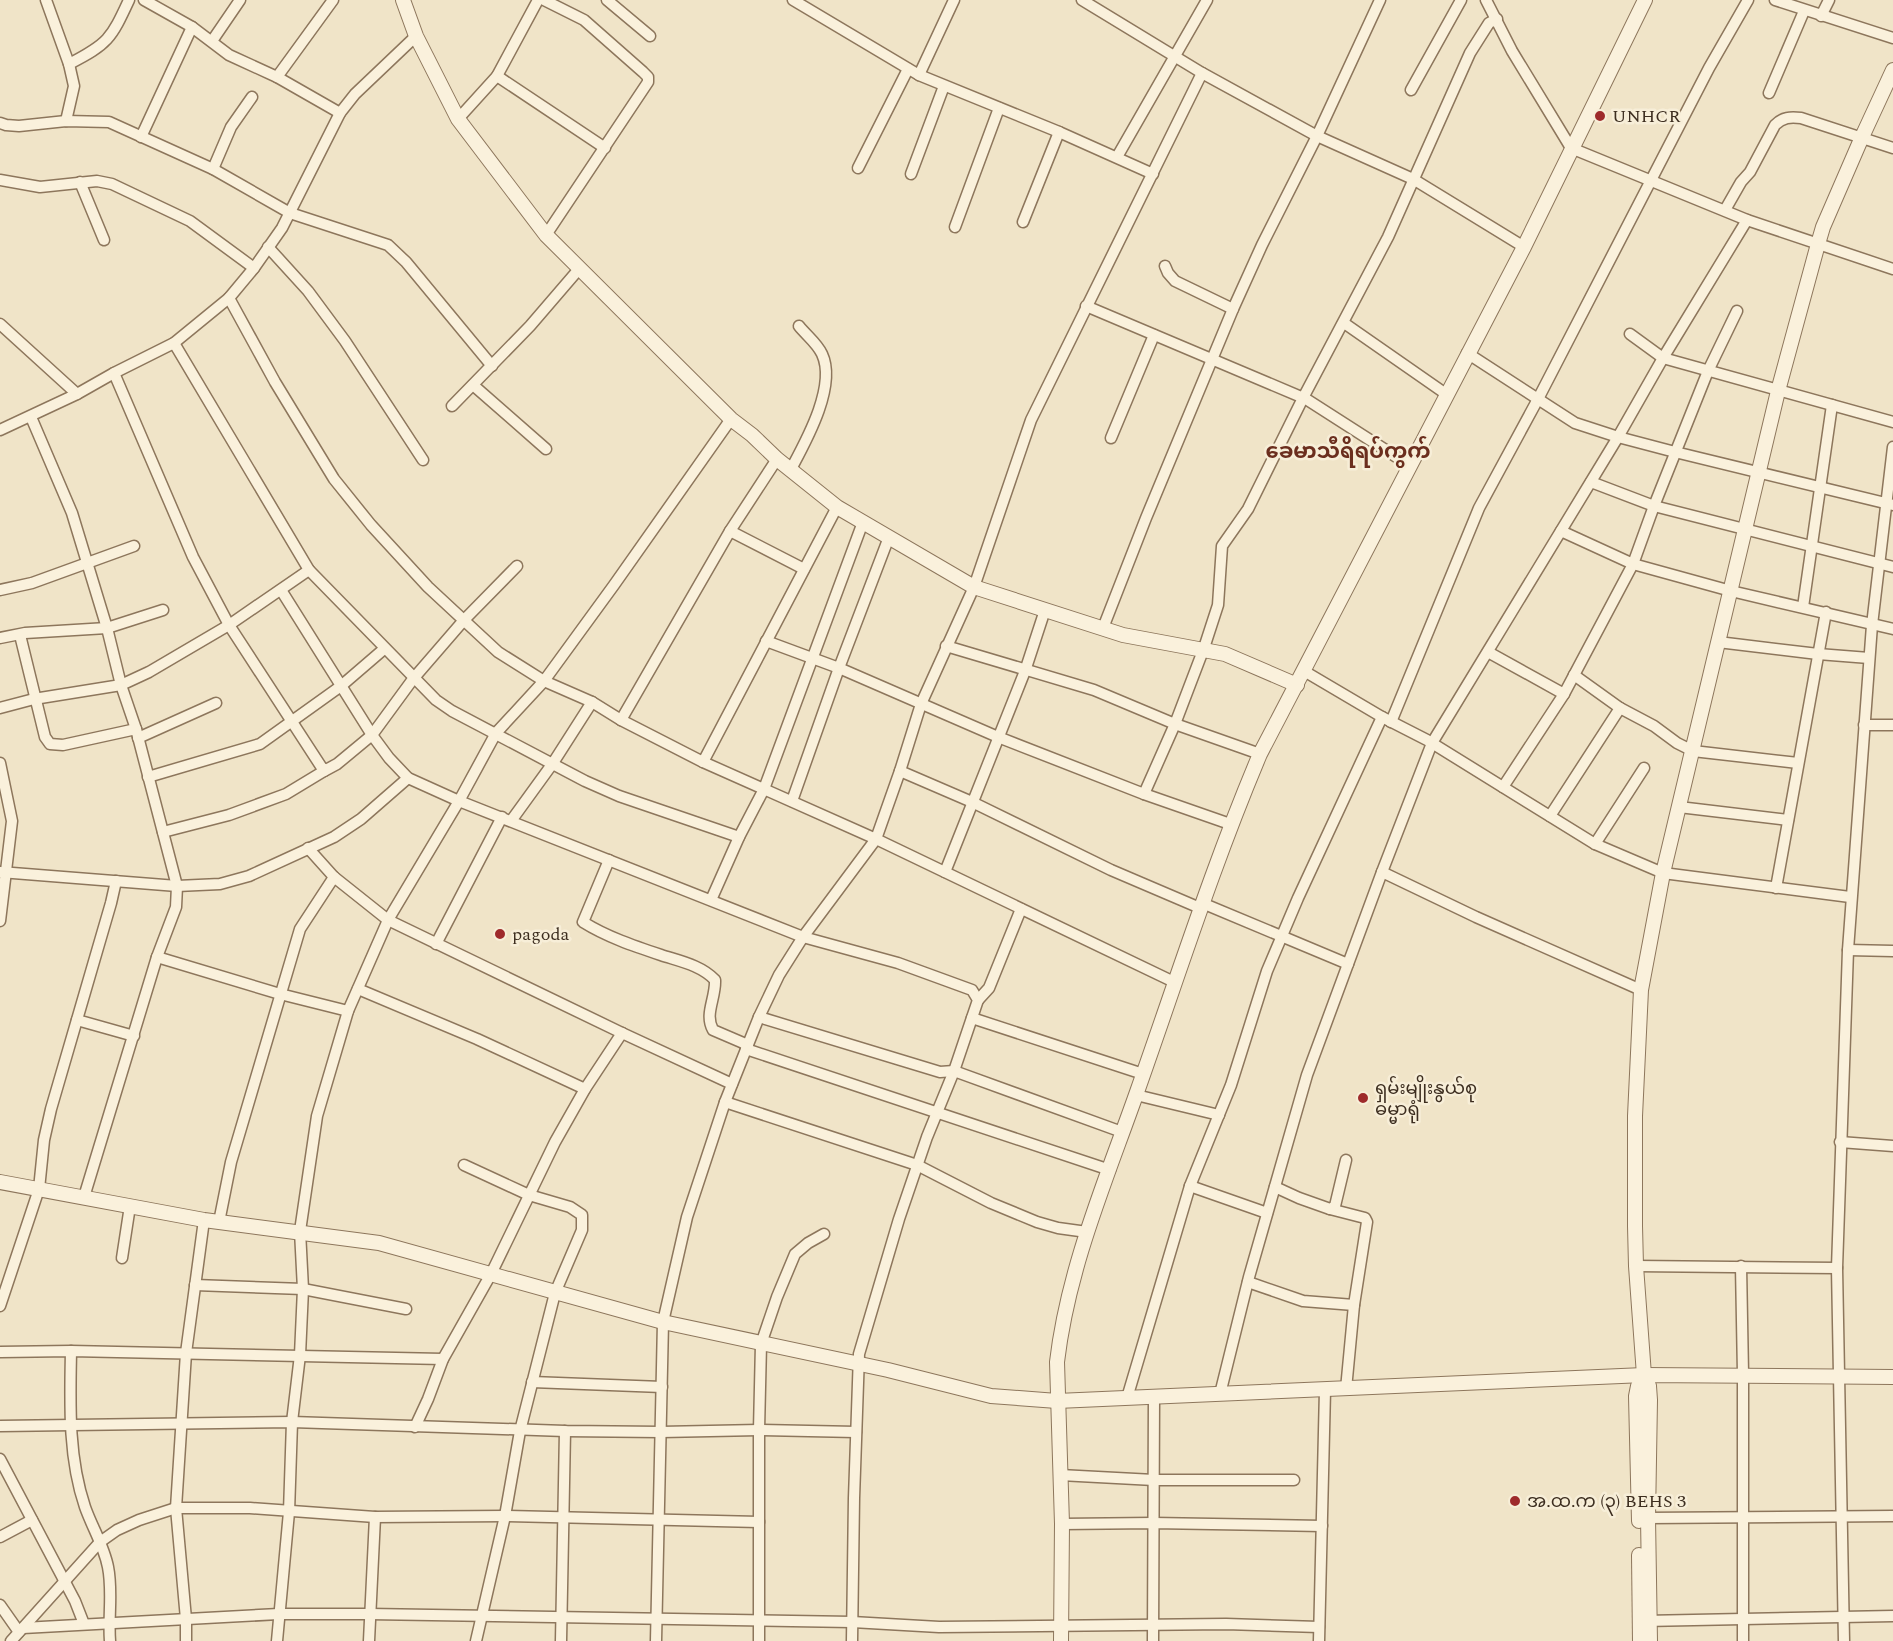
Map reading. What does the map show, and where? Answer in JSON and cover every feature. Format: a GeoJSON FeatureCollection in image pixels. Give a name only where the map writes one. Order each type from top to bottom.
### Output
{"type":"FeatureCollection","features":[{"type":"Feature","properties":{"kind":"street"},"geometry":{"type":"LineString","coordinates":[[46,0],[69,64],[74,86],[66,121]]}},
{"type":"Feature","properties":{"kind":"street"},"geometry":{"type":"LineString","coordinates":[[69,64],[95,51],[107,41],[129,0]]}},
{"type":"Feature","properties":{"kind":"street"},"geometry":{"type":"LineString","coordinates":[[144,0],[192,27],[229,55],[277,77],[339,113]]}},
{"type":"Feature","properties":{"kind":"street"},"geometry":{"type":"LineString","coordinates":[[212,41],[240,0]]}},
{"type":"Feature","properties":{"kind":"street"},"geometry":{"type":"LineString","coordinates":[[277,77],[333,0]]}},
{"type":"Feature","properties":{"kind":"street"},"geometry":{"type":"LineString","coordinates":[[403,0],[416,36],[458,119],[546,235],[731,419],[837,507],[974,587],[1123,635],[1204,648],[1226,654],[1297,685]]}},
{"type":"Feature","properties":{"kind":"street"},"geometry":{"type":"LineString","coordinates":[[458,119],[497,76],[538,0]]}},
{"type":"Feature","properties":{"kind":"street"},"geometry":{"type":"LineString","coordinates":[[544,0],[584,20],[648,77],[648,82],[546,235]]}},
{"type":"Feature","properties":{"kind":"street"},"geometry":{"type":"LineString","coordinates":[[607,0],[650,36]]}},
{"type":"Feature","properties":{"kind":"street"},"geometry":{"type":"LineString","coordinates":[[793,0],[919,75],[1059,132],[1153,174]]}},
{"type":"Feature","properties":{"kind":"street"},"geometry":{"type":"LineString","coordinates":[[919,75],[954,0]]}},
{"type":"Feature","properties":{"kind":"street"},"geometry":{"type":"LineString","coordinates":[[1082,0],[1202,73],[1317,136],[1413,179],[1524,247]]}},
{"type":"Feature","properties":{"kind":"street"},"geometry":{"type":"LineString","coordinates":[[1117,158],[1208,0]]}},
{"type":"Feature","properties":{"kind":"street"},"geometry":{"type":"LineString","coordinates":[[1103,628],[1233,309],[1380,0]]}},
{"type":"Feature","properties":{"kind":"street"},"geometry":{"type":"LineString","coordinates":[[1410,90],[1461,0]]}},
{"type":"Feature","properties":{"kind":"street"},"geometry":{"type":"LineString","coordinates":[[1486,0],[1512,51],[1571,148],[1747,220],[1892,266]]}},
{"type":"Feature","properties":{"kind":"street"},"geometry":{"type":"LineString","coordinates":[[1061,1641],[1062,1524],[1057,1362],[1065,1308],[1087,1232],[1230,824],[1260,754],[1524,247],[1645,0]]}},
{"type":"Feature","properties":{"kind":"street"},"geometry":{"type":"LineString","coordinates":[[1127,1398],[1190,1186],[1231,1085],[1267,971],[1281,938],[1387,719],[1479,508],[1709,68],[1748,0]]}},
{"type":"Feature","properties":{"kind":"street"},"geometry":{"type":"LineString","coordinates":[[1775,0],[1893,38]]}},
{"type":"Feature","properties":{"kind":"street"},"geometry":{"type":"LineString","coordinates":[[1821,16],[1828,0]]}},
{"type":"Feature","properties":{"kind":"street"},"geometry":{"type":"LineString","coordinates":[[1769,93],[1804,11]]}},
{"type":"Feature","properties":{"kind":"street"},"geometry":{"type":"LineString","coordinates":[[1144,794],[1175,724],[1218,605],[1222,546],[1248,509],[1303,398],[1388,237],[1470,53],[1489,23],[1497,20]]}},
{"type":"Feature","properties":{"kind":"street"},"geometry":{"type":"LineString","coordinates":[[141,137],[192,27]]}},
{"type":"Feature","properties":{"kind":"street"},"geometry":{"type":"LineString","coordinates":[[0,430],[31,417],[174,344],[229,298],[254,268],[290,213],[339,113],[355,94],[416,36]]}},
{"type":"Feature","properties":{"kind":"street"},"geometry":{"type":"LineString","coordinates":[[858,168],[908,69]]}},
{"type":"Feature","properties":{"kind":"street"},"geometry":{"type":"LineString","coordinates":[[1640,1641],[1645,1621],[1650,1400],[1644,1375],[1636,1266],[1635,1116],[1641,990],[1663,873],[1778,391],[1818,244],[1823,227],[1893,70]]}},
{"type":"Feature","properties":{"kind":"street"},"geometry":{"type":"LineString","coordinates":[[656,1641],[663,1322],[687,1217],[725,1102],[759,1017],[779,975],[803,937],[876,839],[921,704],[974,587],[1032,420],[1202,73]]}},
{"type":"Feature","properties":{"kind":"street"},"geometry":{"type":"LineString","coordinates":[[497,76],[605,148]]}},
{"type":"Feature","properties":{"kind":"street"},"geometry":{"type":"LineString","coordinates":[[911,174],[945,86]]}},
{"type":"Feature","properties":{"kind":"street"},"geometry":{"type":"LineString","coordinates":[[213,169],[231,127],[252,97]]}},
{"type":"Feature","properties":{"kind":"street"},"geometry":{"type":"LineString","coordinates":[[955,227],[999,108]]}},
{"type":"Feature","properties":{"kind":"street"},"geometry":{"type":"LineString","coordinates":[[1725,210],[1741,182],[1750,172],[1775,125],[1787,117],[1801,117],[1893,148]]}},
{"type":"Feature","properties":{"kind":"street"},"geometry":{"type":"LineString","coordinates":[[0,123],[19,126],[66,121],[109,122],[213,169],[290,213],[388,245],[406,262],[492,366]]}},
{"type":"Feature","properties":{"kind":"street"},"geometry":{"type":"LineString","coordinates":[[1023,222],[1059,132]]}},
{"type":"Feature","properties":{"kind":"street"},"geometry":{"type":"LineString","coordinates":[[0,180],[40,187],[97,181],[112,184],[190,220],[254,268]]}},
{"type":"Feature","properties":{"kind":"street"},"geometry":{"type":"LineString","coordinates":[[80,182],[104,240]]}},
{"type":"Feature","properties":{"kind":"street"},"geometry":{"type":"LineString","coordinates":[[1220,1394],[1248,1282],[1307,1075],[1432,744],[1747,220]]}},
{"type":"Feature","properties":{"kind":"street"},"geometry":{"type":"LineString","coordinates":[[268,247],[308,291],[345,341],[423,460]]}},
{"type":"Feature","properties":{"kind":"street"},"geometry":{"type":"LineString","coordinates":[[1165,266],[1175,281],[1233,309]]}},
{"type":"Feature","properties":{"kind":"street"},"geometry":{"type":"LineString","coordinates":[[452,406],[492,366],[579,269]]}},
{"type":"Feature","properties":{"kind":"street"},"geometry":{"type":"LineString","coordinates":[[229,298],[275,382],[334,479],[371,525],[429,586],[498,652],[544,681],[592,702],[621,720],[703,762],[876,839],[1174,982]]}},
{"type":"Feature","properties":{"kind":"street"},"geometry":{"type":"LineString","coordinates":[[1086,306],[1303,398],[1409,465]]}},
{"type":"Feature","properties":{"kind":"street"},"geometry":{"type":"LineString","coordinates":[[1503,787],[1564,694],[1633,564],[1708,371],[1737,311]]}},
{"type":"Feature","properties":{"kind":"street"},"geometry":{"type":"LineString","coordinates":[[1344,323],[1446,394]]}},
{"type":"Feature","properties":{"kind":"street"},"geometry":{"type":"LineString","coordinates":[[0,324],[77,394]]}},
{"type":"Feature","properties":{"kind":"street"},"geometry":{"type":"LineString","coordinates":[[791,469],[816,415],[825,385],[822,355],[798,326]]}},
{"type":"Feature","properties":{"kind":"street"},"geometry":{"type":"LineString","coordinates":[[1630,334],[1663,358],[1893,422]]}},
{"type":"Feature","properties":{"kind":"street"},"geometry":{"type":"LineString","coordinates":[[1111,438],[1154,335]]}},
{"type":"Feature","properties":{"kind":"street"},"geometry":{"type":"LineString","coordinates":[[174,344],[309,570],[436,700],[452,711],[585,781],[619,796],[739,837]]}},
{"type":"Feature","properties":{"kind":"street"},"geometry":{"type":"LineString","coordinates":[[1467,353],[1575,423],[1675,452],[1889,504]]}},
{"type":"Feature","properties":{"kind":"street"},"geometry":{"type":"LineString","coordinates":[[114,373],[193,557],[229,625],[324,771]]}},
{"type":"Feature","properties":{"kind":"street"},"geometry":{"type":"LineString","coordinates":[[473,385],[546,449]]}},
{"type":"Feature","properties":{"kind":"street"},"geometry":{"type":"LineString","coordinates":[[1803,607],[1832,405]]}},
{"type":"Feature","properties":{"kind":"street"},"geometry":{"type":"LineString","coordinates":[[31,417],[72,513],[137,733],[177,886],[177,907],[157,957],[84,1197]]}},
{"type":"Feature","properties":{"kind":"street"},"geometry":{"type":"LineString","coordinates":[[277,1641],[289,1512],[292,1422],[300,1355],[303,1289],[300,1231],[316,1116],[348,1011],[388,920],[459,801],[496,733],[544,681],[731,419]]}},
{"type":"Feature","properties":{"kind":"street"},"geometry":{"type":"LineString","coordinates":[[1844,1641],[1837,1268],[1840,1142],[1851,897],[1869,658],[1879,564],[1889,504],[1893,447]]}},
{"type":"Feature","properties":{"kind":"street"},"geometry":{"type":"LineString","coordinates":[[621,720],[730,531],[777,459]]}},
{"type":"Feature","properties":{"kind":"street"},"geometry":{"type":"LineString","coordinates":[[1591,482],[1654,506],[1893,567]]}},
{"type":"Feature","properties":{"kind":"street"},"geometry":{"type":"LineString","coordinates":[[703,762],[837,507]]}},
{"type":"Feature","properties":{"kind":"street"},"geometry":{"type":"LineString","coordinates":[[711,900],[739,837],[764,789],[863,522]]}},
{"type":"Feature","properties":{"kind":"street"},"geometry":{"type":"LineString","coordinates":[[730,531],[804,569]]}},
{"type":"Feature","properties":{"kind":"street"},"geometry":{"type":"LineString","coordinates":[[1561,531],[1633,564],[1731,591],[1893,629]]}},
{"type":"Feature","properties":{"kind":"street"},"geometry":{"type":"LineString","coordinates":[[792,801],[889,537]]}},
{"type":"Feature","properties":{"kind":"street"},"geometry":{"type":"LineString","coordinates":[[0,590],[32,583],[134,546]]}},
{"type":"Feature","properties":{"kind":"street"},"geometry":{"type":"LineString","coordinates":[[163,832],[229,815],[286,794],[337,764],[372,735],[413,679],[464,620],[517,566]]}},
{"type":"Feature","properties":{"kind":"street"},"geometry":{"type":"LineString","coordinates":[[0,708],[34,699],[121,685],[149,672],[229,625],[309,570]]}},
{"type":"Feature","properties":{"kind":"street"},"geometry":{"type":"LineString","coordinates":[[281,590],[372,735],[408,778],[459,801],[803,937],[898,963],[972,990],[978,1000]]}},
{"type":"Feature","properties":{"kind":"street"},"geometry":{"type":"LineString","coordinates":[[0,638],[25,633],[107,628],[163,610]]}},
{"type":"Feature","properties":{"kind":"street"},"geometry":{"type":"LineString","coordinates":[[945,872],[1025,671],[1045,610]]}},
{"type":"Feature","properties":{"kind":"street"},"geometry":{"type":"LineString","coordinates":[[1776,888],[1826,612]]}},
{"type":"Feature","properties":{"kind":"street"},"geometry":{"type":"LineString","coordinates":[[20,635],[34,699],[45,737],[50,744],[63,745],[137,733],[216,703]]}},
{"type":"Feature","properties":{"kind":"street"},"geometry":{"type":"LineString","coordinates":[[766,641],[839,668],[998,737],[1144,794],[1230,824]]}},
{"type":"Feature","properties":{"kind":"street"},"geometry":{"type":"LineString","coordinates":[[1718,642],[1869,658]]}},
{"type":"Feature","properties":{"kind":"street"},"geometry":{"type":"LineString","coordinates":[[946,646],[1094,690],[1175,724],[1260,754]]}},
{"type":"Feature","properties":{"kind":"street"},"geometry":{"type":"LineString","coordinates":[[148,777],[260,744],[341,686],[384,649]]}},
{"type":"Feature","properties":{"kind":"street"},"geometry":{"type":"LineString","coordinates":[[1488,652],[1564,694]]}},
{"type":"Feature","properties":{"kind":"street"},"geometry":{"type":"LineString","coordinates":[[1304,671],[1432,744],[1595,844],[1663,873],[1851,897]]}},
{"type":"Feature","properties":{"kind":"street"},"geometry":{"type":"LineString","coordinates":[[1574,675],[1620,708],[1693,751],[1798,764]]}},
{"type":"Feature","properties":{"kind":"street"},"geometry":{"type":"LineString","coordinates":[[436,944],[507,819],[553,763],[592,702]]}},
{"type":"Feature","properties":{"kind":"street"},"geometry":{"type":"LineString","coordinates":[[1550,816],[1620,708]]}},
{"type":"Feature","properties":{"kind":"street"},"geometry":{"type":"LineString","coordinates":[[1864,724],[1893,725]]}},
{"type":"Feature","properties":{"kind":"street"},"geometry":{"type":"LineString","coordinates":[[0,763],[12,821],[4,872],[0,921]]}},
{"type":"Feature","properties":{"kind":"street"},"geometry":{"type":"LineString","coordinates":[[1595,844],[1644,768]]}},
{"type":"Feature","properties":{"kind":"street"},"geometry":{"type":"LineString","coordinates":[[900,771],[972,802],[1111,870],[1348,964]]}},
{"type":"Feature","properties":{"kind":"street"},"geometry":{"type":"LineString","coordinates":[[4,872],[177,886],[220,884],[249,876],[334,837],[362,819],[408,778]]}},
{"type":"Feature","properties":{"kind":"street"},"geometry":{"type":"LineString","coordinates":[[1680,807],[1788,820]]}},
{"type":"Feature","properties":{"kind":"street"},"geometry":{"type":"LineString","coordinates":[[0,821],[12,821]]}},
{"type":"Feature","properties":{"kind":"street"},"geometry":{"type":"LineString","coordinates":[[308,848],[334,877],[388,920],[732,1084]]}},
{"type":"Feature","properties":{"kind":"street"},"geometry":{"type":"LineString","coordinates":[[609,860],[584,922],[595,929],[639,947],[702,969],[715,980],[714,998],[709,1012],[712,1030],[747,1047],[1110,1170]]}},
{"type":"Feature","properties":{"kind":"street"},"geometry":{"type":"LineString","coordinates":[[1382,872],[1476,917],[1641,990]]}},
{"type":"Feature","properties":{"kind":"street"},"geometry":{"type":"LineString","coordinates":[[219,1222],[231,1162],[300,929],[334,877]]}},
{"type":"Feature","properties":{"kind":"street"},"geometry":{"type":"LineString","coordinates":[[0,1306],[39,1189],[44,1140],[116,881]]}},
{"type":"Feature","properties":{"kind":"street"},"geometry":{"type":"LineString","coordinates":[[852,1641],[858,1363],[872,1305],[917,1165],[954,1071],[978,1000],[989,988],[1021,909]]}},
{"type":"Feature","properties":{"kind":"street"},"geometry":{"type":"LineString","coordinates":[[1848,950],[1893,951]]}},
{"type":"Feature","properties":{"kind":"street"},"geometry":{"type":"LineString","coordinates":[[157,957],[280,994],[348,1011]]}},
{"type":"Feature","properties":{"kind":"street"},"geometry":{"type":"LineString","coordinates":[[358,989],[477,1039],[585,1089]]}},
{"type":"Feature","properties":{"kind":"street"},"geometry":{"type":"LineString","coordinates":[[759,1017],[940,1072],[954,1071],[1122,1132]]}},
{"type":"Feature","properties":{"kind":"street"},"geometry":{"type":"LineString","coordinates":[[972,1018],[1143,1074]]}},
{"type":"Feature","properties":{"kind":"street"},"geometry":{"type":"LineString","coordinates":[[77,1020],[134,1036]]}},
{"type":"Feature","properties":{"kind":"street"},"geometry":{"type":"LineString","coordinates":[[415,1427],[443,1359],[491,1274],[555,1142],[585,1089],[622,1033]]}},
{"type":"Feature","properties":{"kind":"street"},"geometry":{"type":"LineString","coordinates":[[1136,1095],[1219,1115]]}},
{"type":"Feature","properties":{"kind":"street"},"geometry":{"type":"LineString","coordinates":[[725,1102],[917,1165],[991,1203],[1037,1222],[1087,1232]]}},
{"type":"Feature","properties":{"kind":"street"},"geometry":{"type":"LineString","coordinates":[[1840,1142],[1893,1146]]}},
{"type":"Feature","properties":{"kind":"street"},"geometry":{"type":"LineString","coordinates":[[1330,1209],[1335,1206],[1346,1160]]}},
{"type":"Feature","properties":{"kind":"street"},"geometry":{"type":"LineString","coordinates":[[464,1165],[529,1195],[570,1207],[582,1215],[582,1230],[555,1293],[532,1382],[520,1431],[505,1516],[476,1641]]}},
{"type":"Feature","properties":{"kind":"street"},"geometry":{"type":"LineString","coordinates":[[0,1182],[204,1220],[379,1243],[663,1322],[858,1363],[991,1396],[1057,1401],[1644,1375],[1893,1377]]}},
{"type":"Feature","properties":{"kind":"street"},"geometry":{"type":"LineString","coordinates":[[1190,1186],[1268,1214]]}},
{"type":"Feature","properties":{"kind":"street"},"geometry":{"type":"LineString","coordinates":[[1275,1186],[1299,1198],[1365,1218],[1367,1222],[1354,1305],[1346,1389]]}},
{"type":"Feature","properties":{"kind":"street"},"geometry":{"type":"LineString","coordinates":[[122,1258],[130,1206]]}},
{"type":"Feature","properties":{"kind":"street"},"geometry":{"type":"LineString","coordinates":[[186,1641],[176,1508],[186,1353],[204,1220]]}},
{"type":"Feature","properties":{"kind":"street"},"geometry":{"type":"LineString","coordinates":[[759,1641],[761,1344],[795,1254],[824,1234]]}},
{"type":"Feature","properties":{"kind":"street"},"geometry":{"type":"LineString","coordinates":[[1636,1266],[1837,1268]]}},
{"type":"Feature","properties":{"kind":"street"},"geometry":{"type":"LineString","coordinates":[[1741,1266],[1743,1641]]}},
{"type":"Feature","properties":{"kind":"street"},"geometry":{"type":"LineString","coordinates":[[1248,1282],[1303,1301],[1354,1305]]}},
{"type":"Feature","properties":{"kind":"street"},"geometry":{"type":"LineString","coordinates":[[195,1285],[303,1289],[406,1310]]}},
{"type":"Feature","properties":{"kind":"street"},"geometry":{"type":"LineString","coordinates":[[0,1352],[71,1351],[443,1359]]}},
{"type":"Feature","properties":{"kind":"street"},"geometry":{"type":"LineString","coordinates":[[71,1351],[70,1426],[78,1480],[85,1507],[108,1565],[111,1586],[110,1641]]}},
{"type":"Feature","properties":{"kind":"street"},"geometry":{"type":"LineString","coordinates":[[1644,1375],[1636,1396],[1645,1621],[1650,1641]]}},
{"type":"Feature","properties":{"kind":"street"},"geometry":{"type":"LineString","coordinates":[[532,1382],[662,1387]]}},
{"type":"Feature","properties":{"kind":"street"},"geometry":{"type":"LineString","coordinates":[[1319,1641],[1325,1390]]}},
{"type":"Feature","properties":{"kind":"street"},"geometry":{"type":"LineString","coordinates":[[1153,1641],[1154,1397]]}},
{"type":"Feature","properties":{"kind":"street"},"geometry":{"type":"LineString","coordinates":[[0,1426],[292,1422],[520,1431],[856,1432]]}},
{"type":"Feature","properties":{"kind":"street"},"geometry":{"type":"LineString","coordinates":[[561,1641],[565,1431]]}},
{"type":"Feature","properties":{"kind":"street"},"geometry":{"type":"LineString","coordinates":[[0,1459],[75,1601],[84,1624]]}},
{"type":"Feature","properties":{"kind":"street"},"geometry":{"type":"LineString","coordinates":[[1060,1475],[1154,1480],[1294,1480]]}},
{"type":"Feature","properties":{"kind":"street"},"geometry":{"type":"LineString","coordinates":[[17,1634],[100,1542],[117,1530],[139,1520],[176,1508],[216,1507],[375,1517],[505,1516],[759,1522]]}},
{"type":"Feature","properties":{"kind":"street"},"geometry":{"type":"LineString","coordinates":[[1648,1518],[1893,1516]]}},
{"type":"Feature","properties":{"kind":"street"},"geometry":{"type":"LineString","coordinates":[[369,1641],[375,1517]]}},
{"type":"Feature","properties":{"kind":"street"},"geometry":{"type":"LineString","coordinates":[[0,1537],[32,1520]]}},
{"type":"Feature","properties":{"kind":"street"},"geometry":{"type":"LineString","coordinates":[[1062,1524],[1322,1526]]}},
{"type":"Feature","properties":{"kind":"street"},"geometry":{"type":"LineString","coordinates":[[0,1605],[17,1634]]}},
{"type":"Feature","properties":{"kind":"street"},"geometry":{"type":"LineString","coordinates":[[17,1634],[84,1624],[279,1614],[482,1614],[939,1627],[1226,1624],[1319,1627]]}},
{"type":"Feature","properties":{"kind":"street"},"geometry":{"type":"LineString","coordinates":[[1645,1621],[1893,1616]]}},
{"type":"Feature","properties":{"kind":"place","name":"UNHCR"},"geometry":{"type":"Point","coordinates":[1600,116]}},
{"type":"Feature","properties":{"kind":"place","name":"pagoda"},"geometry":{"type":"Point","coordinates":[500,934]}},
{"type":"Feature","properties":{"kind":"place","name":"ရှမ်းမျိုးနွယ်စု ဓမ္မာရုံ"},"geometry":{"type":"Point","coordinates":[1363,1098]}},
{"type":"Feature","properties":{"kind":"place","name":"အ.ထ.က (၃) BEHS 3"},"geometry":{"type":"Point","coordinates":[1515,1501]}},
{"type":"Feature","properties":{"kind":"district","name":"ခေမာသီရိရပ်ကွက်"},"geometry":{"type":"Point","coordinates":[1348,452]}}]}
